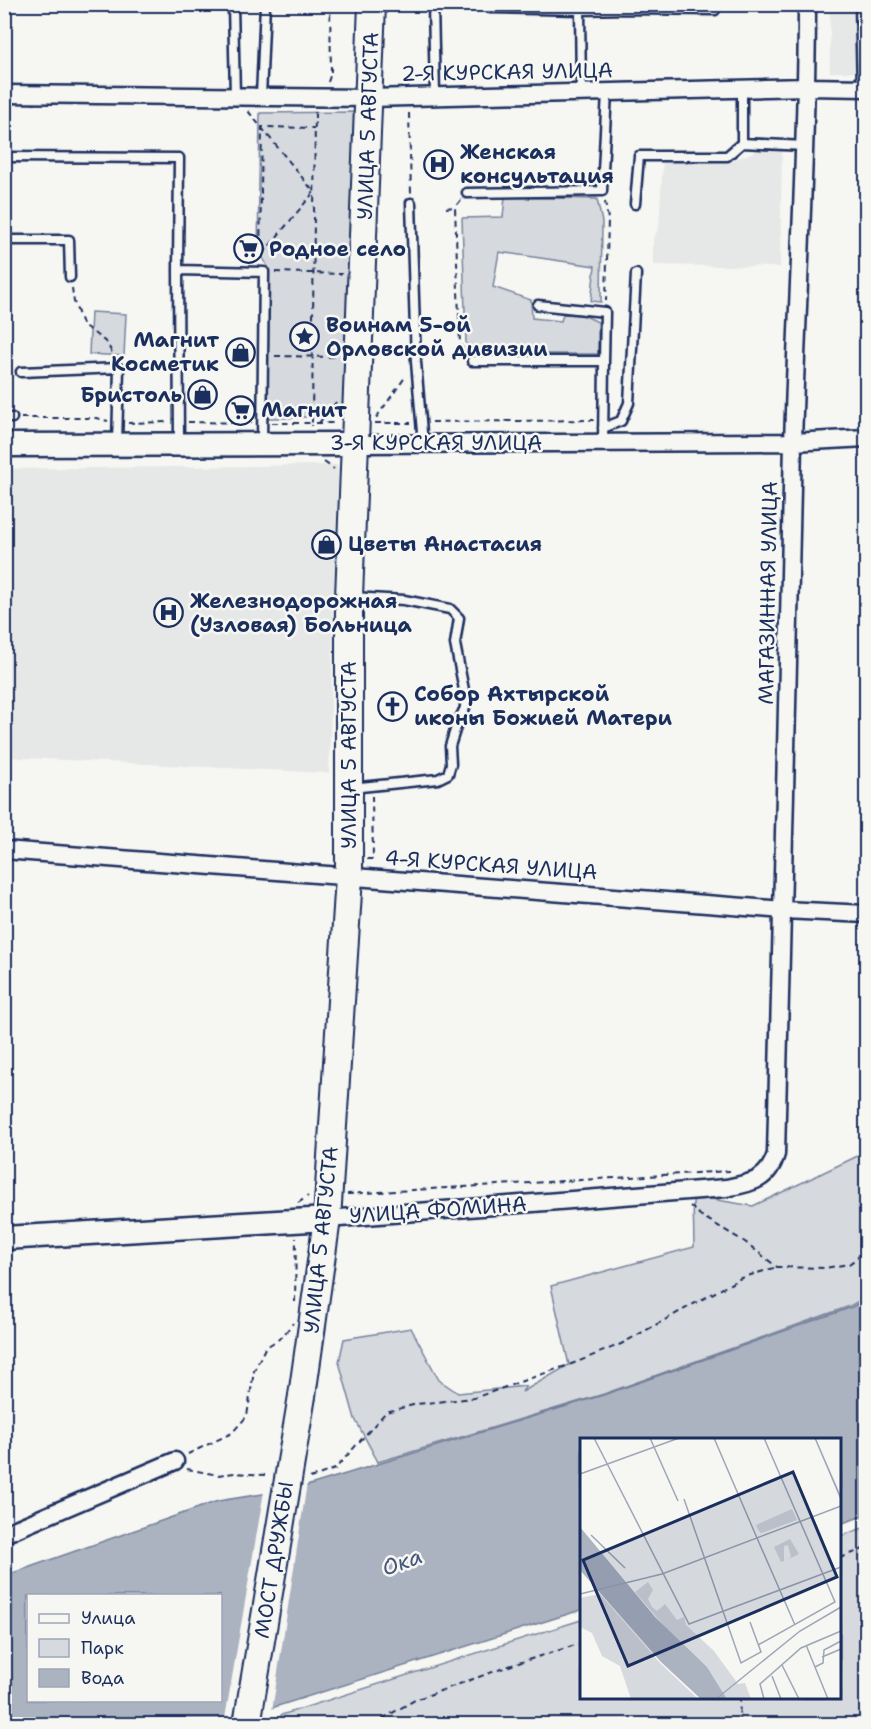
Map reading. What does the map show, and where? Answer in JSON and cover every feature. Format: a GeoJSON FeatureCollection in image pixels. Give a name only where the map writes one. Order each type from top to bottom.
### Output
{"type":"FeatureCollection","features":[{"type":"Feature","properties":{"kind":"main road","name":"УЛИЦА 5 АВГУСТА"},"geometry":{"type":"LineString","coordinates":[[302,1396],[327,1219],[349,877],[349,597],[363,444],[372,4]]}},
{"type":"Feature","properties":{"kind":"main road","name":"3-Я КУРСКАЯ УЛИЦА"},"geometry":{"type":"LineString","coordinates":[[4,445],[117,433],[262,434],[311,444],[363,444]]}},
{"type":"Feature","properties":{"kind":"main road","name":"УЛИЦА ФОМИНА"},"geometry":{"type":"LineString","coordinates":[[4,1238],[327,1219]]}},
{"type":"Feature","properties":{"kind":"main road","name":"МОСТ ДРУЖБЫ"},"geometry":{"type":"LineString","coordinates":[[247,1725],[302,1396]]}},
{"type":"Feature","properties":{"kind":"street","name":"МАГАЗИННАЯ УЛИЦА"},"geometry":{"type":"LineString","coordinates":[[762,1177],[772,1167],[776,1154],[784,909],[794,442],[807,87],[807,4]]}},
{"type":"Feature","properties":{"kind":"street","name":"2-Я КУРСКАЯ УЛИЦА"},"geometry":{"type":"LineString","coordinates":[[4,94],[370,98],[742,88],[864,88]]}},
{"type":"Feature","properties":{"kind":"street","name":"3-Я КУРСКАЯ УЛИЦА"},"geometry":{"type":"LineString","coordinates":[[363,444],[423,444],[603,435],[794,442],[867,438]]}},
{"type":"Feature","properties":{"kind":"street","name":"4-Я КУРСКАЯ УЛИЦА"},"geometry":{"type":"LineString","coordinates":[[4,850],[867,914]]}},
{"type":"Feature","properties":{"kind":"street","name":"УЛИЦА ФОМИНА"},"geometry":{"type":"LineString","coordinates":[[327,1219],[726,1188],[762,1177]]}},
{"type":"Feature","properties":{"kind":"street"},"geometry":{"type":"LineString","coordinates":[[4,1534],[175,1461]]}},
{"type":"Feature","properties":{"kind":"lane"},"geometry":{"type":"LineString","coordinates":[[233,4],[235,96]]}},
{"type":"Feature","properties":{"kind":"lane"},"geometry":{"type":"LineString","coordinates":[[261,97],[265,4]]}},
{"type":"Feature","properties":{"kind":"lane"},"geometry":{"type":"LineString","coordinates":[[433,4],[435,95]]}},
{"type":"Feature","properties":{"kind":"lane"},"geometry":{"type":"LineString","coordinates":[[860,4],[864,88]]}},
{"type":"Feature","properties":{"kind":"lane"},"geometry":{"type":"LineString","coordinates":[[490,8],[715,9]]}},
{"type":"Feature","properties":{"kind":"lane"},"geometry":{"type":"LineString","coordinates":[[580,10],[581,92]]}},
{"type":"Feature","properties":{"kind":"lane"},"geometry":{"type":"LineString","coordinates":[[742,88],[742,143]]}},
{"type":"Feature","properties":{"kind":"lane"},"geometry":{"type":"LineString","coordinates":[[467,194],[602,191],[607,92]]}},
{"type":"Feature","properties":{"kind":"lane"},"geometry":{"type":"LineString","coordinates":[[635,204],[639,156],[727,156],[742,143],[805,146]]}},
{"type":"Feature","properties":{"kind":"lane"},"geometry":{"type":"LineString","coordinates":[[4,157],[179,158],[179,433]]}},
{"type":"Feature","properties":{"kind":"lane"},"geometry":{"type":"LineString","coordinates":[[411,203],[416,362],[423,444]]}},
{"type":"Feature","properties":{"kind":"lane"},"geometry":{"type":"LineString","coordinates":[[4,240],[69,240],[70,277]]}},
{"type":"Feature","properties":{"kind":"lane"},"geometry":{"type":"LineString","coordinates":[[178,270],[264,272],[262,434]]}},
{"type":"Feature","properties":{"kind":"lane"},"geometry":{"type":"LineString","coordinates":[[603,435],[621,421],[629,403],[636,274]]}},
{"type":"Feature","properties":{"kind":"lane"},"geometry":{"type":"LineString","coordinates":[[538,304],[605,312],[603,435]]}},
{"type":"Feature","properties":{"kind":"lane"},"geometry":{"type":"LineString","coordinates":[[472,361],[604,361]]}},
{"type":"Feature","properties":{"kind":"lane"},"geometry":{"type":"LineString","coordinates":[[21,372],[119,368],[117,433]]}},
{"type":"Feature","properties":{"kind":"lane"},"geometry":{"type":"LineString","coordinates":[[348,788],[438,779],[448,774],[451,764],[450,746],[465,708],[465,695],[455,644],[459,618],[450,609],[404,600],[349,597]]}},
{"type":"Feature","properties":{"kind":"path"},"geometry":{"type":"LineString","coordinates":[[235,96],[314,192],[249,272]]}},
{"type":"Feature","properties":{"kind":"path"},"geometry":{"type":"LineString","coordinates":[[409,96],[411,203]]}},
{"type":"Feature","properties":{"kind":"path"},"geometry":{"type":"LineString","coordinates":[[262,127],[314,128]]}},
{"type":"Feature","properties":{"kind":"path"},"geometry":{"type":"LineString","coordinates":[[260,258],[262,127]]}},
{"type":"Feature","properties":{"kind":"path"},"geometry":{"type":"LineString","coordinates":[[602,191],[608,219],[605,312]]}},
{"type":"Feature","properties":{"kind":"path"},"geometry":{"type":"LineString","coordinates":[[447,208],[455,207],[467,194]]}},
{"type":"Feature","properties":{"kind":"path"},"geometry":{"type":"LineString","coordinates":[[455,207],[460,345],[472,361]]}},
{"type":"Feature","properties":{"kind":"path"},"geometry":{"type":"LineString","coordinates":[[264,272],[345,274]]}},
{"type":"Feature","properties":{"kind":"path"},"geometry":{"type":"LineString","coordinates":[[70,277],[74,302],[82,324],[107,343],[119,368]]}},
{"type":"Feature","properties":{"kind":"path"},"geometry":{"type":"LineString","coordinates":[[263,355],[344,358]]}},
{"type":"Feature","properties":{"kind":"path"},"geometry":{"type":"LineString","coordinates":[[363,444],[373,423],[416,362]]}},
{"type":"Feature","properties":{"kind":"path"},"geometry":{"type":"LineString","coordinates":[[8,418],[96,418],[117,433],[262,434],[312,423],[310,459],[320,459],[336,473]]}},
{"type":"Feature","properties":{"kind":"path"},"geometry":{"type":"LineString","coordinates":[[350,1194],[736,1170]]}},
{"type":"Feature","properties":{"kind":"path"},"geometry":{"type":"LineString","coordinates":[[681,1191],[682,1200],[700,1215],[745,1242],[777,1267]]}},
{"type":"Feature","properties":{"kind":"path"},"geometry":{"type":"LineString","coordinates":[[295,1309],[296,1234],[310,1196]]}},
{"type":"Feature","properties":{"kind":"path"},"geometry":{"type":"LineString","coordinates":[[310,1478],[335,1469],[386,1412],[417,1404],[474,1398],[621,1344],[741,1278],[777,1267],[841,1266],[849,1264],[867,1251]]}},
{"type":"Feature","properties":{"kind":"path"},"geometry":{"type":"LineString","coordinates":[[265,1475],[235,1473],[218,1475],[185,1469],[179,1467],[175,1461],[232,1433],[247,1416],[254,1371],[265,1348],[282,1337],[294,1321]]}},
{"type":"Feature","properties":{"kind":"path"},"geometry":{"type":"LineString","coordinates":[[841,1558],[867,1548]]}},
{"type":"Feature","properties":{"kind":"path"},"geometry":{"type":"LineString","coordinates":[[374,1725],[415,1700],[580,1644]]}},
{"type":"Feature","properties":{"kind":"path"},"geometry":{"type":"LineString","coordinates":[[739,1725],[740,1699]]}},
{"type":"Feature","properties":{"kind":"shaded area"},"geometry":{"type":"Polygon","coordinates":[[[830,5],[866,5],[866,69],[853,72],[830,72],[830,5]]]}},
{"type":"Feature","properties":{"kind":"shaded area"},"geometry":{"type":"Polygon","coordinates":[[[759,150],[782,150],[780,267],[653,265],[653,240],[659,227],[663,161],[729,162],[759,150]]]}},
{"type":"Feature","properties":{"kind":"shaded area","name":"Железнодорожная (Узловая) Больница"},"geometry":{"type":"Polygon","coordinates":[[[338,465],[329,773],[5,757],[5,469],[338,465]]]}},
{"type":"Feature","properties":{"kind":"green space"},"geometry":{"type":"Polygon","coordinates":[[[354,112],[351,270],[344,403],[326,413],[316,415],[297,418],[267,418],[267,265],[261,255],[258,255],[260,113],[354,112]]]}},
{"type":"Feature","properties":{"kind":"green space"},"geometry":{"type":"Polygon","coordinates":[[[505,197],[597,199],[602,222],[601,302],[591,301],[595,266],[499,252],[493,287],[531,300],[532,318],[561,321],[563,314],[583,315],[598,322],[598,354],[477,354],[466,343],[462,218],[503,217],[505,197]]]}},
{"type":"Feature","properties":{"kind":"green space"},"geometry":{"type":"Polygon","coordinates":[[[91,312],[126,314],[124,356],[89,354],[91,312]]]}},
{"type":"Feature","properties":{"kind":"green space"},"geometry":{"type":"Polygon","coordinates":[[[866,1152],[866,1297],[850,1306],[604,1394],[378,1462],[355,1419],[339,1362],[344,1339],[411,1328],[439,1380],[458,1393],[526,1386],[522,1392],[569,1365],[551,1286],[694,1247],[693,1196],[753,1206],[866,1152]]]}},
{"type":"Feature","properties":{"kind":"green space"},"geometry":{"type":"Polygon","coordinates":[[[866,1527],[866,1724],[279,1724],[281,1715],[580,1620],[580,1699],[841,1699],[841,1536],[866,1527]]]}},
{"type":"Feature","properties":{"kind":"water","name":"Ока"},"geometry":{"type":"Polygon","coordinates":[[[866,1299],[866,1515],[841,1524],[841,1438],[580,1438],[580,1610],[221,1724],[5,1724],[4,1576],[218,1501],[300,1488],[606,1394],[852,1307],[866,1299]]]}},
{"type":"Feature","properties":{"kind":"pier"},"geometry":{"type":"Polygon","coordinates":[[[307,1483],[272,1711],[231,1724],[224,1724],[264,1491],[307,1483]]]}},
{"type":"Feature","properties":{"kind":"place","name":"Женская консультация"},"geometry":{"type":"Point","coordinates":[439,164]}},
{"type":"Feature","properties":{"kind":"place","name":"Родное село"},"geometry":{"type":"Point","coordinates":[248,249]}},
{"type":"Feature","properties":{"kind":"place","name":"Воинам 5-ой Орловской дивизии"},"geometry":{"type":"Point","coordinates":[305,337]}},
{"type":"Feature","properties":{"kind":"place","name":"Магнит Косметик"},"geometry":{"type":"Point","coordinates":[240,352]}},
{"type":"Feature","properties":{"kind":"place","name":"Бристоль"},"geometry":{"type":"Point","coordinates":[203,395]}},
{"type":"Feature","properties":{"kind":"place","name":"Магнит"},"geometry":{"type":"Point","coordinates":[240,410]}},
{"type":"Feature","properties":{"kind":"place","name":"Цветы Анастасия"},"geometry":{"type":"Point","coordinates":[327,544]}},
{"type":"Feature","properties":{"kind":"place","name":"Железнодорожная (Узловая) Больница"},"geometry":{"type":"Point","coordinates":[169,613]}},
{"type":"Feature","properties":{"kind":"place","name":"Собор Ахтырской иконы Божией Матери"},"geometry":{"type":"Point","coordinates":[393,706]}}]}
